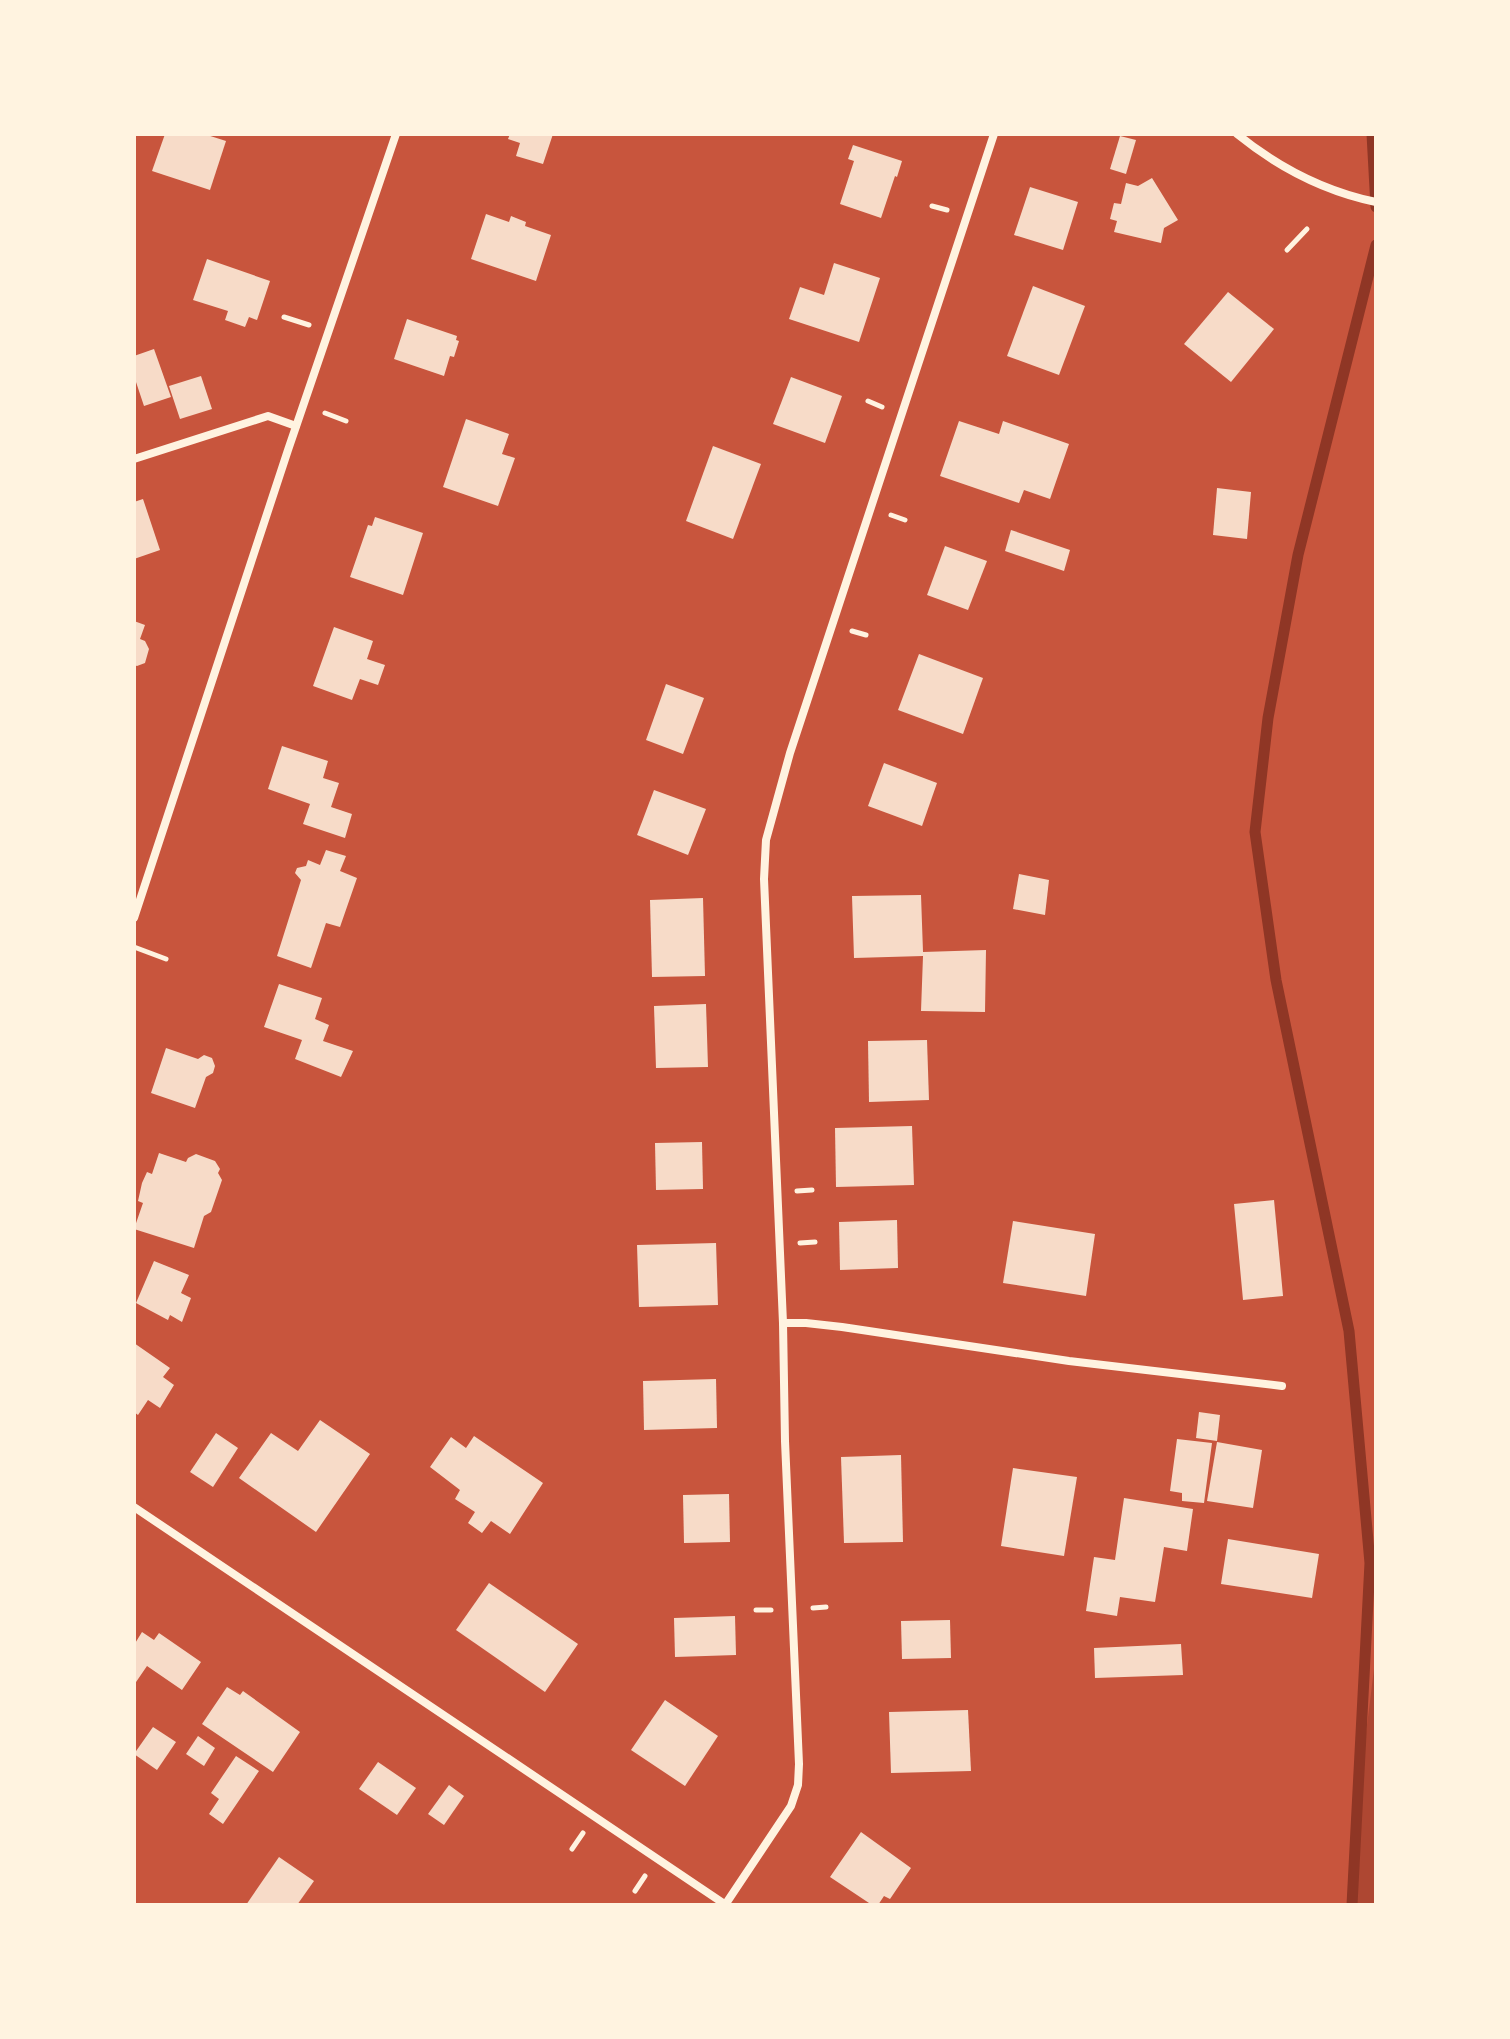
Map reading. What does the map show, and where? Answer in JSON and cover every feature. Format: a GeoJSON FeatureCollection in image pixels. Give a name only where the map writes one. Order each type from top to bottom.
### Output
{"type":"FeatureCollection","features":[{"type":"Feature","properties":{"kind":"street"},"geometry":{"type":"LineString","coordinates":[[134,918],[396,134]]}},
{"type":"Feature","properties":{"kind":"street"},"geometry":{"type":"LineString","coordinates":[[134,1507],[725,1905],[791,1806],[798,1785],[797,1703],[764,879],[766,840],[790,753],[994,134]]}},
{"type":"Feature","properties":{"kind":"street"},"geometry":{"type":"LineString","coordinates":[[1237,134],[1271,160],[1335,191],[1376,202]]}},
{"type":"Feature","properties":{"kind":"street"},"geometry":{"type":"LineString","coordinates":[[134,459],[268,416],[296,426]]}},
{"type":"Feature","properties":{"kind":"street"},"geometry":{"type":"LineString","coordinates":[[783,1323],[842,1327],[1069,1361],[1282,1386]]}},
{"type":"Feature","properties":{"kind":"path"},"geometry":{"type":"LineString","coordinates":[[1287,250],[1307,229]]}},
{"type":"Feature","properties":{"kind":"path"},"geometry":{"type":"LineString","coordinates":[[134,947],[166,959]]}},
{"type":"Feature","properties":{"kind":"shaded area"},"geometry":{"type":"Polygon","coordinates":[[[1376,1653],[1376,1905],[1352,1905],[1359,1790],[1376,1653]]]}},
{"type":"Feature","properties":{"kind":"building"},"geometry":{"type":"Polygon","coordinates":[[[165,134],[204,134],[226,141],[210,190],[152,171],[165,134]]]}},
{"type":"Feature","properties":{"kind":"building"},"geometry":{"type":"Polygon","coordinates":[[[510,134],[553,134],[543,164],[516,156],[520,143],[508,139],[510,134]]]}},
{"type":"Feature","properties":{"kind":"building"},"geometry":{"type":"Polygon","coordinates":[[[1120,136],[1136,140],[1126,174],[1110,169],[1120,136]]]}},
{"type":"Feature","properties":{"kind":"building"},"geometry":{"type":"Polygon","coordinates":[[[853,145],[902,161],[881,218],[840,204],[854,161],[848,159],[853,145]]]}},
{"type":"Feature","properties":{"kind":"building"},"geometry":{"type":"Polygon","coordinates":[[[1152,178],[1178,220],[1164,228],[1161,243],[1114,232],[1117,221],[1110,219],[1114,203],[1121,204],[1126,183],[1138,186],[1152,178]]]}},
{"type":"Feature","properties":{"kind":"building"},"geometry":{"type":"Polygon","coordinates":[[[1030,187],[1078,202],[1063,250],[1014,235],[1030,187]]]}},
{"type":"Feature","properties":{"kind":"building"},"geometry":{"type":"Polygon","coordinates":[[[486,214],[509,222],[511,216],[526,222],[525,226],[551,235],[536,281],[471,259],[486,214]]]}},
{"type":"Feature","properties":{"kind":"building"},"geometry":{"type":"Polygon","coordinates":[[[207,259],[270,281],[257,320],[249,317],[245,327],[225,320],[228,311],[193,300],[207,259]]]}},
{"type":"Feature","properties":{"kind":"building"},"geometry":{"type":"Polygon","coordinates":[[[834,263],[880,278],[859,342],[789,319],[800,287],[824,295],[834,263]]]}},
{"type":"Feature","properties":{"kind":"building"},"geometry":{"type":"Polygon","coordinates":[[[1033,286],[1085,306],[1059,375],[1007,356],[1033,286]]]}},
{"type":"Feature","properties":{"kind":"building"},"geometry":{"type":"Polygon","coordinates":[[[1228,292],[1274,329],[1231,382],[1184,344],[1228,292]]]}},
{"type":"Feature","properties":{"kind":"building"},"geometry":{"type":"Polygon","coordinates":[[[407,319],[457,336],[456,340],[459,341],[454,357],[450,356],[444,376],[394,359],[407,319]]]}},
{"type":"Feature","properties":{"kind":"building"},"geometry":{"type":"Polygon","coordinates":[[[154,349],[171,397],[144,406],[134,376],[134,356],[154,349]]]}},
{"type":"Feature","properties":{"kind":"building"},"geometry":{"type":"Polygon","coordinates":[[[201,376],[212,409],[180,419],[169,386],[201,376]]]}},
{"type":"Feature","properties":{"kind":"building"},"geometry":{"type":"Polygon","coordinates":[[[791,377],[842,396],[825,443],[773,424],[791,377]]]}},
{"type":"Feature","properties":{"kind":"building"},"geometry":{"type":"Polygon","coordinates":[[[466,419],[509,434],[502,454],[515,458],[498,506],[443,487],[466,419]]]}},
{"type":"Feature","properties":{"kind":"building"},"geometry":{"type":"Polygon","coordinates":[[[959,421],[999,434],[1003,421],[1069,444],[1050,499],[1024,490],[1019,503],[940,476],[959,421]]]}},
{"type":"Feature","properties":{"kind":"building"},"geometry":{"type":"Polygon","coordinates":[[[713,446],[761,464],[733,539],[686,521],[713,446]]]}},
{"type":"Feature","properties":{"kind":"building"},"geometry":{"type":"Polygon","coordinates":[[[1217,488],[1251,492],[1247,539],[1213,535],[1217,488]]]}},
{"type":"Feature","properties":{"kind":"building"},"geometry":{"type":"Polygon","coordinates":[[[143,499],[160,550],[134,559],[134,502],[143,499]]]}},
{"type":"Feature","properties":{"kind":"building"},"geometry":{"type":"Polygon","coordinates":[[[375,517],[423,533],[403,595],[350,577],[368,525],[372,526],[375,517]]]}},
{"type":"Feature","properties":{"kind":"building"},"geometry":{"type":"Polygon","coordinates":[[[1011,530],[1070,550],[1064,571],[1005,551],[1011,530]]]}},
{"type":"Feature","properties":{"kind":"building"},"geometry":{"type":"Polygon","coordinates":[[[945,546],[987,561],[968,610],[927,595],[945,546]]]}},
{"type":"Feature","properties":{"kind":"building"},"geometry":{"type":"Polygon","coordinates":[[[134,621],[145,625],[140,639],[149,649],[145,663],[137,666],[134,665],[134,621]]]}},
{"type":"Feature","properties":{"kind":"building"},"geometry":{"type":"Polygon","coordinates":[[[334,627],[373,641],[367,659],[385,665],[378,685],[360,679],[352,700],[313,686],[334,627]]]}},
{"type":"Feature","properties":{"kind":"building"},"geometry":{"type":"Polygon","coordinates":[[[919,654],[983,678],[963,734],[898,710],[919,654]]]}},
{"type":"Feature","properties":{"kind":"building"},"geometry":{"type":"Polygon","coordinates":[[[666,684],[704,698],[683,754],[646,740],[666,684]]]}},
{"type":"Feature","properties":{"kind":"building"},"geometry":{"type":"Polygon","coordinates":[[[282,746],[328,761],[323,778],[339,783],[331,807],[352,814],[345,838],[303,824],[310,804],[268,789],[282,746]]]}},
{"type":"Feature","properties":{"kind":"building"},"geometry":{"type":"Polygon","coordinates":[[[884,763],[937,783],[922,826],[868,806],[884,763]]]}},
{"type":"Feature","properties":{"kind":"building"},"geometry":{"type":"Polygon","coordinates":[[[654,790],[706,809],[688,855],[637,835],[654,790]]]}},
{"type":"Feature","properties":{"kind":"building"},"geometry":{"type":"Polygon","coordinates":[[[326,850],[346,856],[340,871],[357,878],[340,927],[326,923],[311,968],[277,956],[301,880],[295,873],[297,868],[306,866],[308,860],[320,865],[326,850]]]}},
{"type":"Feature","properties":{"kind":"building"},"geometry":{"type":"Polygon","coordinates":[[[1019,874],[1049,880],[1045,915],[1013,909],[1019,874]]]}},
{"type":"Feature","properties":{"kind":"building"},"geometry":{"type":"Polygon","coordinates":[[[921,895],[923,952],[986,950],[985,1012],[921,1011],[923,956],[854,958],[852,896],[921,895]]]}},
{"type":"Feature","properties":{"kind":"building"},"geometry":{"type":"Polygon","coordinates":[[[703,898],[705,976],[652,977],[650,900],[703,898]]]}},
{"type":"Feature","properties":{"kind":"building"},"geometry":{"type":"Polygon","coordinates":[[[279,984],[322,998],[315,1019],[329,1025],[323,1041],[353,1051],[341,1077],[295,1059],[302,1040],[264,1027],[279,984]]]}},
{"type":"Feature","properties":{"kind":"building"},"geometry":{"type":"Polygon","coordinates":[[[706,1004],[708,1067],[656,1068],[654,1006],[706,1004]]]}},
{"type":"Feature","properties":{"kind":"building"},"geometry":{"type":"Polygon","coordinates":[[[927,1040],[929,1100],[869,1102],[868,1041],[927,1040]]]}},
{"type":"Feature","properties":{"kind":"building"},"geometry":{"type":"Polygon","coordinates":[[[166,1048],[198,1059],[204,1055],[212,1058],[215,1066],[213,1073],[206,1077],[195,1108],[151,1093],[166,1048]]]}},
{"type":"Feature","properties":{"kind":"building"},"geometry":{"type":"Polygon","coordinates":[[[912,1126],[914,1185],[836,1187],[835,1128],[912,1126]]]}},
{"type":"Feature","properties":{"kind":"building"},"geometry":{"type":"Polygon","coordinates":[[[702,1142],[703,1189],[656,1190],[655,1143],[702,1142]]]}},
{"type":"Feature","properties":{"kind":"building"},"geometry":{"type":"Polygon","coordinates":[[[159,1153],[186,1162],[196,1154],[215,1161],[220,1169],[218,1173],[222,1180],[211,1212],[204,1216],[194,1248],[134,1229],[143,1203],[138,1201],[142,1183],[147,1172],[152,1174],[159,1153]]]}},
{"type":"Feature","properties":{"kind":"building"},"geometry":{"type":"Polygon","coordinates":[[[1274,1200],[1283,1296],[1243,1300],[1234,1204],[1274,1200]]]}},
{"type":"Feature","properties":{"kind":"building"},"geometry":{"type":"Polygon","coordinates":[[[897,1220],[898,1268],[840,1270],[839,1222],[897,1220]]]}},
{"type":"Feature","properties":{"kind":"building"},"geometry":{"type":"Polygon","coordinates":[[[1013,1221],[1095,1234],[1086,1296],[1003,1283],[1013,1221]]]}},
{"type":"Feature","properties":{"kind":"building"},"geometry":{"type":"Polygon","coordinates":[[[716,1243],[718,1305],[639,1307],[637,1245],[716,1243]]]}},
{"type":"Feature","properties":{"kind":"building"},"geometry":{"type":"Polygon","coordinates":[[[154,1261],[189,1275],[181,1293],[191,1298],[182,1322],[170,1315],[168,1320],[136,1303],[154,1261]]]}},
{"type":"Feature","properties":{"kind":"building"},"geometry":{"type":"Polygon","coordinates":[[[134,1343],[170,1368],[163,1377],[174,1385],[160,1408],[148,1400],[138,1415],[134,1412],[134,1343]]]}},
{"type":"Feature","properties":{"kind":"building"},"geometry":{"type":"Polygon","coordinates":[[[716,1379],[717,1428],[644,1430],[643,1381],[716,1379]]]}},
{"type":"Feature","properties":{"kind":"building"},"geometry":{"type":"Polygon","coordinates":[[[1199,1412],[1220,1415],[1217,1441],[1196,1438],[1199,1412]]]}},
{"type":"Feature","properties":{"kind":"building"},"geometry":{"type":"Polygon","coordinates":[[[320,1420],[370,1454],[316,1532],[239,1478],[271,1433],[298,1451],[320,1420]]]}},
{"type":"Feature","properties":{"kind":"building"},"geometry":{"type":"Polygon","coordinates":[[[216,1433],[238,1448],[213,1487],[190,1472],[216,1433]]]}},
{"type":"Feature","properties":{"kind":"building"},"geometry":{"type":"Polygon","coordinates":[[[474,1436],[543,1483],[510,1534],[491,1521],[482,1533],[468,1523],[475,1512],[455,1499],[460,1490],[430,1467],[451,1437],[466,1448],[474,1436]]]}},
{"type":"Feature","properties":{"kind":"building"},"geometry":{"type":"Polygon","coordinates":[[[1177,1439],[1212,1443],[1204,1503],[1182,1501],[1182,1493],[1170,1491],[1177,1439]]]}},
{"type":"Feature","properties":{"kind":"building"},"geometry":{"type":"Polygon","coordinates":[[[1217,1442],[1262,1450],[1253,1508],[1207,1501],[1217,1442]]]}},
{"type":"Feature","properties":{"kind":"building"},"geometry":{"type":"Polygon","coordinates":[[[901,1455],[903,1542],[844,1543],[841,1457],[901,1455]]]}},
{"type":"Feature","properties":{"kind":"building"},"geometry":{"type":"Polygon","coordinates":[[[1013,1468],[1077,1477],[1064,1556],[1001,1546],[1013,1468]]]}},
{"type":"Feature","properties":{"kind":"building"},"geometry":{"type":"Polygon","coordinates":[[[729,1494],[730,1542],[684,1543],[683,1495],[729,1494]]]}},
{"type":"Feature","properties":{"kind":"building"},"geometry":{"type":"Polygon","coordinates":[[[1124,1498],[1193,1509],[1187,1551],[1164,1547],[1155,1602],[1120,1597],[1117,1616],[1086,1611],[1094,1557],[1115,1560],[1124,1498]]]}},
{"type":"Feature","properties":{"kind":"building"},"geometry":{"type":"Polygon","coordinates":[[[1228,1539],[1319,1554],[1312,1598],[1221,1584],[1228,1539]]]}},
{"type":"Feature","properties":{"kind":"building"},"geometry":{"type":"Polygon","coordinates":[[[489,1583],[578,1644],[545,1692],[456,1630],[489,1583]]]}},
{"type":"Feature","properties":{"kind":"building"},"geometry":{"type":"Polygon","coordinates":[[[735,1616],[736,1655],[675,1657],[674,1618],[735,1616]]]}},
{"type":"Feature","properties":{"kind":"building"},"geometry":{"type":"Polygon","coordinates":[[[950,1620],[951,1658],[902,1659],[901,1621],[950,1620]]]}},
{"type":"Feature","properties":{"kind":"building"},"geometry":{"type":"Polygon","coordinates":[[[142,1632],[154,1640],[159,1633],[201,1662],[182,1690],[147,1666],[134,1685],[134,1645],[142,1632]]]}},
{"type":"Feature","properties":{"kind":"building"},"geometry":{"type":"Polygon","coordinates":[[[1181,1644],[1183,1675],[1095,1678],[1094,1648],[1181,1644]]]}},
{"type":"Feature","properties":{"kind":"building"},"geometry":{"type":"Polygon","coordinates":[[[227,1687],[240,1695],[243,1691],[300,1732],[273,1772],[202,1724],[227,1687]]]}},
{"type":"Feature","properties":{"kind":"building"},"geometry":{"type":"Polygon","coordinates":[[[665,1700],[718,1736],[685,1786],[631,1750],[665,1700]]]}},
{"type":"Feature","properties":{"kind":"building"},"geometry":{"type":"Polygon","coordinates":[[[968,1710],[971,1771],[891,1773],[889,1712],[968,1710]]]}},
{"type":"Feature","properties":{"kind":"building"},"geometry":{"type":"Polygon","coordinates":[[[153,1727],[176,1742],[157,1770],[134,1754],[153,1727]]]}},
{"type":"Feature","properties":{"kind":"building"},"geometry":{"type":"Polygon","coordinates":[[[198,1736],[215,1748],[204,1766],[186,1754],[198,1736]]]}},
{"type":"Feature","properties":{"kind":"building"},"geometry":{"type":"Polygon","coordinates":[[[236,1756],[259,1771],[223,1824],[209,1814],[219,1799],[211,1793],[236,1756]]]}},
{"type":"Feature","properties":{"kind":"building"},"geometry":{"type":"Polygon","coordinates":[[[378,1762],[416,1788],[397,1815],[359,1789],[378,1762]]]}},
{"type":"Feature","properties":{"kind":"building"},"geometry":{"type":"Polygon","coordinates":[[[449,1785],[464,1796],[444,1825],[428,1814],[449,1785]]]}},
{"type":"Feature","properties":{"kind":"building"},"geometry":{"type":"Polygon","coordinates":[[[861,1832],[911,1868],[890,1899],[884,1896],[878,1905],[872,1905],[830,1877],[861,1832]]]}},
{"type":"Feature","properties":{"kind":"building"},"geometry":{"type":"Polygon","coordinates":[[[279,1857],[314,1881],[297,1905],[246,1905],[279,1857]]]}},
{"type":"Feature","properties":{"kind":"waterway"},"geometry":{"type":"LineString","coordinates":[[1372,134],[1376,207]]}},
{"type":"Feature","properties":{"kind":"waterway"},"geometry":{"type":"LineString","coordinates":[[1352,1905],[1370,1563],[1349,1331],[1276,980],[1255,832],[1268,718],[1298,555],[1376,245]]}}]}
